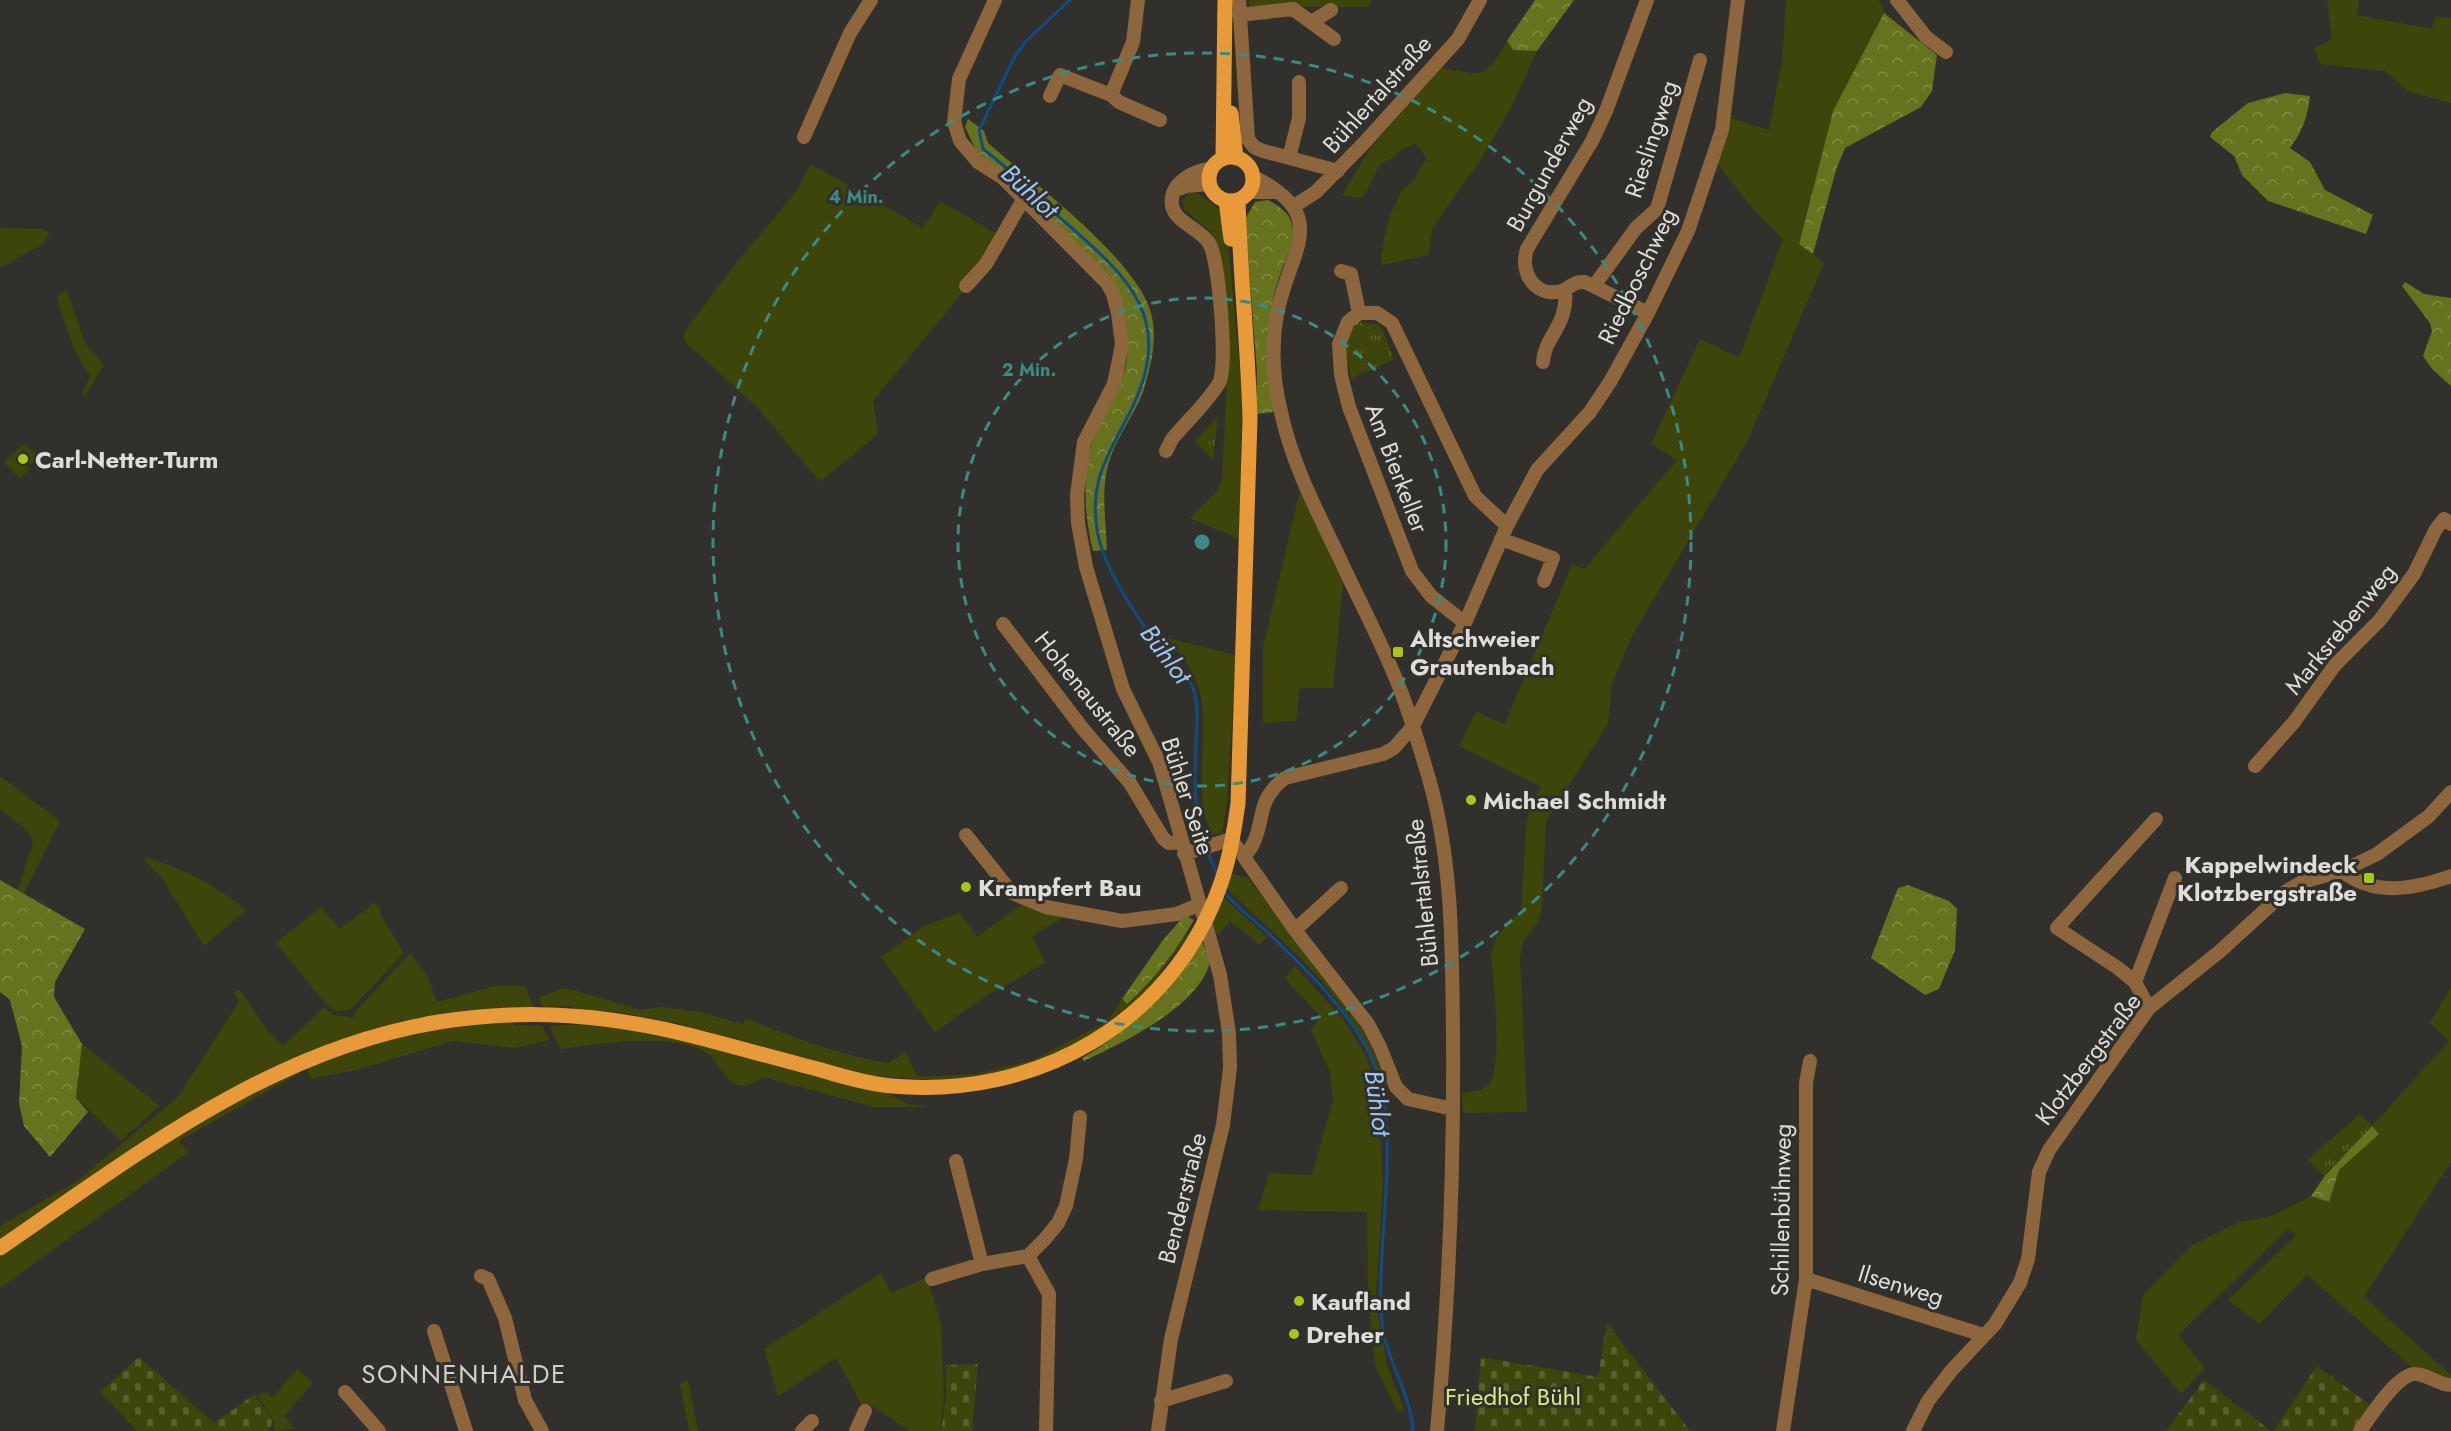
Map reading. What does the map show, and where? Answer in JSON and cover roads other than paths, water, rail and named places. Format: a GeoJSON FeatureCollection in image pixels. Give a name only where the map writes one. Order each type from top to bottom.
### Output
{"type":"FeatureCollection","features":[{"type":"Feature","properties":{"kind":"main road"},"geometry":{"type":"LineString","coordinates":[[1225,0],[1225,73],[1218,197],[1238,197]]}},
{"type":"Feature","properties":{"kind":"main road"},"geometry":{"type":"LineString","coordinates":[[0,1248],[155,1142],[249,1086],[344,1046],[383,1034],[438,1022],[504,1016],[578,1016],[619,1019],[850,1078],[893,1086],[967,1086],[1007,1079],[1038,1069],[1102,1037],[1139,1008],[1191,948],[1204,922],[1221,885],[1238,804],[1250,419],[1249,368],[1240,286],[1233,257],[1238,197],[1252,176],[1250,168],[1220,167]]}},
{"type":"Feature","properties":{"kind":"street"},"geometry":{"type":"LineString","coordinates":[[804,137],[850,33],[871,0]]}},
{"type":"Feature","properties":{"kind":"street","name":"Bühler Seite"},"geometry":{"type":"LineString","coordinates":[[995,0],[959,79],[954,122],[960,141],[968,153],[1003,178],[1107,283],[1113,294],[1122,345],[1114,384],[1084,442],[1077,495],[1078,523],[1086,567],[1123,689],[1159,762],[1198,905],[1220,975]]}},
{"type":"Feature","properties":{"kind":"street"},"geometry":{"type":"LineString","coordinates":[[1111,95],[1133,42],[1138,0]]}},
{"type":"Feature","properties":{"kind":"street"},"geometry":{"type":"LineString","coordinates":[[1239,0],[1248,139],[1254,147],[1263,151],[1338,171]]}},
{"type":"Feature","properties":{"kind":"street","name":"Bühlertalstraße"},"geometry":{"type":"LineString","coordinates":[[1437,1431],[1453,1109],[1451,907],[1436,808],[1413,726],[1402,695],[1299,472],[1281,413],[1274,369],[1273,343],[1280,300],[1301,232],[1294,206],[1316,192],[1338,171],[1458,39],[1480,0]]}},
{"type":"Feature","properties":{"kind":"street","name":"Burgunderweg"},"geometry":{"type":"LineString","coordinates":[[1594,286],[1579,281],[1564,290],[1545,290],[1529,281],[1525,272],[1525,255],[1592,141],[1606,111],[1647,0]]}},
{"type":"Feature","properties":{"kind":"street","name":"Riedboschweg"},"geometry":{"type":"LineString","coordinates":[[1240,852],[1251,849],[1266,796],[1285,777],[1383,754],[1394,748],[1413,726],[1465,623],[1500,539],[1537,470],[1595,405],[1648,313],[1688,231],[1722,130],[1737,0]]}},
{"type":"Feature","properties":{"kind":"street"},"geometry":{"type":"LineString","coordinates":[[1897,0],[1926,37],[1946,52]]}},
{"type":"Feature","properties":{"kind":"street"},"geometry":{"type":"LineString","coordinates":[[1239,15],[1293,9],[1313,21],[1334,39]]}},
{"type":"Feature","properties":{"kind":"street"},"geometry":{"type":"LineString","coordinates":[[1313,21],[1331,10]]}},
{"type":"Feature","properties":{"kind":"street","name":"Rieslingweg"},"geometry":{"type":"LineString","coordinates":[[1594,286],[1636,228],[1657,209],[1700,60]]}},
{"type":"Feature","properties":{"kind":"street"},"geometry":{"type":"LineString","coordinates":[[1050,96],[1060,75],[1111,95],[1119,102],[1160,120]]}},
{"type":"Feature","properties":{"kind":"street"},"geometry":{"type":"LineString","coordinates":[[1289,158],[1299,118],[1299,82]]}},
{"type":"Feature","properties":{"kind":"street"},"geometry":{"type":"LineString","coordinates":[[1166,451],[1172,439],[1219,383],[1223,367],[1215,258],[1206,238],[1174,212],[1172,205],[1180,182],[1191,174],[1220,167]]}},
{"type":"Feature","properties":{"kind":"street"},"geometry":{"type":"LineString","coordinates":[[1252,176],[1280,193],[1294,206]]}},
{"type":"Feature","properties":{"kind":"street"},"geometry":{"type":"LineString","coordinates":[[1238,197],[1280,193]]}},
{"type":"Feature","properties":{"kind":"street"},"geometry":{"type":"LineString","coordinates":[[966,286],[986,264],[1023,200]]}},
{"type":"Feature","properties":{"kind":"street"},"geometry":{"type":"LineString","coordinates":[[1341,271],[1351,274],[1359,313],[1377,313],[1392,323],[1475,496],[1507,526]]}},
{"type":"Feature","properties":{"kind":"street"},"geometry":{"type":"LineString","coordinates":[[1594,286],[1648,313]]}},
{"type":"Feature","properties":{"kind":"street"},"geometry":{"type":"LineString","coordinates":[[1543,362],[1543,353],[1564,314],[1564,290]]}},
{"type":"Feature","properties":{"kind":"street","name":"Am Bierkeller"},"geometry":{"type":"LineString","coordinates":[[1359,313],[1348,322],[1339,344],[1341,375],[1349,407],[1412,571],[1431,596],[1465,623]]}},
{"type":"Feature","properties":{"kind":"street","name":"Marksrebenweg"},"geometry":{"type":"LineString","coordinates":[[2255,766],[2294,722],[2335,665],[2380,620],[2414,574],[2444,519],[2451,524]]}},
{"type":"Feature","properties":{"kind":"street"},"geometry":{"type":"LineString","coordinates":[[1500,539],[1553,558],[1544,581]]}},
{"type":"Feature","properties":{"kind":"street","name":"Hohenaustraße"},"geometry":{"type":"LineString","coordinates":[[1003,624],[1083,729],[1130,783],[1163,838],[1182,848]]}},
{"type":"Feature","properties":{"kind":"street"},"geometry":{"type":"LineString","coordinates":[[1402,695],[1431,689]]}},
{"type":"Feature","properties":{"kind":"street","name":"Klotzbergstraße"},"geometry":{"type":"LineString","coordinates":[[1913,1431],[1928,1401],[2008,1305],[2020,1283],[2028,1259],[2039,1172],[2049,1150],[2149,1008],[2219,952],[2285,892],[2302,882],[2342,871],[2377,854],[2429,816],[2451,792]]}},
{"type":"Feature","properties":{"kind":"street"},"geometry":{"type":"LineString","coordinates":[[2149,1008],[2135,982],[2118,968],[2057,928],[2156,819]]}},
{"type":"Feature","properties":{"kind":"street"},"geometry":{"type":"LineString","coordinates":[[966,835],[1003,885],[1019,897],[1046,907],[1122,921],[1177,914],[1198,905]]}},
{"type":"Feature","properties":{"kind":"street"},"geometry":{"type":"LineString","coordinates":[[1182,848],[1206,847],[1228,840],[1240,852],[1295,930],[1368,1024],[1396,1087],[1408,1099],[1453,1109]]}},
{"type":"Feature","properties":{"kind":"street"},"geometry":{"type":"LineString","coordinates":[[2342,871],[2361,884],[2394,889],[2433,882],[2451,876]]}},
{"type":"Feature","properties":{"kind":"street"},"geometry":{"type":"LineString","coordinates":[[2135,982],[2175,879]]}},
{"type":"Feature","properties":{"kind":"street"},"geometry":{"type":"LineString","coordinates":[[1295,930],[1341,888]]}},
{"type":"Feature","properties":{"kind":"street","name":"Benderstraße"},"geometry":{"type":"LineString","coordinates":[[1158,1431],[1171,1339],[1206,1200],[1228,1096],[1229,1032],[1220,975]]}},
{"type":"Feature","properties":{"kind":"street","name":"Schillenbühnweg"},"geometry":{"type":"LineString","coordinates":[[1783,1431],[1806,1279],[1806,1093],[1810,1061]]}},
{"type":"Feature","properties":{"kind":"street"},"geometry":{"type":"LineString","coordinates":[[932,1278],[982,1264],[1028,1256],[1058,1222],[1066,1206],[1076,1159],[1080,1117]]}},
{"type":"Feature","properties":{"kind":"street"},"geometry":{"type":"LineString","coordinates":[[956,1161],[982,1264]]}},
{"type":"Feature","properties":{"kind":"street"},"geometry":{"type":"LineString","coordinates":[[1028,1256],[1048,1294],[1050,1304],[1046,1431]]}},
{"type":"Feature","properties":{"kind":"street"},"geometry":{"type":"LineString","coordinates":[[480,1276],[488,1279],[505,1318],[525,1400],[542,1431]]}},
{"type":"Feature","properties":{"kind":"street","name":"Ilsenweg"},"geometry":{"type":"LineString","coordinates":[[1806,1279],[1983,1335]]}},
{"type":"Feature","properties":{"kind":"street"},"geometry":{"type":"LineString","coordinates":[[434,1330],[466,1431]]}},
{"type":"Feature","properties":{"kind":"street"},"geometry":{"type":"LineString","coordinates":[[2360,1431],[2387,1395],[2409,1375],[2416,1373],[2441,1384],[2451,1385]]}},
{"type":"Feature","properties":{"kind":"street"},"geometry":{"type":"LineString","coordinates":[[1161,1401],[1226,1382]]}},
{"type":"Feature","properties":{"kind":"street"},"geometry":{"type":"LineString","coordinates":[[345,1392],[380,1431]]}},
{"type":"Feature","properties":{"kind":"street"},"geometry":{"type":"LineString","coordinates":[[856,1431],[865,1411]]}},
{"type":"Feature","properties":{"kind":"waterway","name":"Bühlot"},"geometry":{"type":"LineString","coordinates":[[1070,0],[1025,42],[1014,58],[979,130],[983,149],[1081,236],[1122,277],[1137,299],[1146,322],[1149,347],[1144,376],[1131,410],[1103,466],[1096,495],[1097,529],[1104,555],[1127,600],[1153,637],[1184,672],[1192,686],[1197,713],[1195,793],[1198,818],[1205,843]]}},
{"type":"Feature","properties":{"kind":"waterway","name":"Bühlot"},"geometry":{"type":"LineString","coordinates":[[1207,850],[1217,874]]}},
{"type":"Feature","properties":{"kind":"waterway","name":"Bühlot"},"geometry":{"type":"LineString","coordinates":[[1224,891],[1239,908],[1295,959],[1337,1004],[1360,1036],[1380,1083],[1386,1116],[1387,1150],[1381,1290],[1382,1322],[1388,1350],[1408,1403],[1413,1431]]}},
{"type":"Feature","properties":{"kind":"place","name":"Carl-Netter-Turm"},"geometry":{"type":"Point","coordinates":[23,459]}},
{"type":"Feature","properties":{"kind":"place","name":"Altschweier Grautenbach"},"geometry":{"type":"Point","coordinates":[1398,652]}},
{"type":"Feature","properties":{"kind":"place","name":"Michael Schmidt"},"geometry":{"type":"Point","coordinates":[1471,800]}},
{"type":"Feature","properties":{"kind":"place","name":"Kappelwindeck Klotzbergstraße"},"geometry":{"type":"Point","coordinates":[2369,878]}},
{"type":"Feature","properties":{"kind":"place","name":"Krampfert Bau"},"geometry":{"type":"Point","coordinates":[966,887]}},
{"type":"Feature","properties":{"kind":"place","name":"Kaufland"},"geometry":{"type":"Point","coordinates":[1299,1301]}},
{"type":"Feature","properties":{"kind":"place","name":"Dreher"},"geometry":{"type":"Point","coordinates":[1294,1334]}},
{"type":"Feature","properties":{"kind":"district","name":"SONNENHALDE"},"geometry":{"type":"Point","coordinates":[464,1374]}},
{"type":"Feature","properties":{"kind":"park label","name":"Friedhof Bühl"},"geometry":{"type":"Point","coordinates":[1513,1396]}}]}
